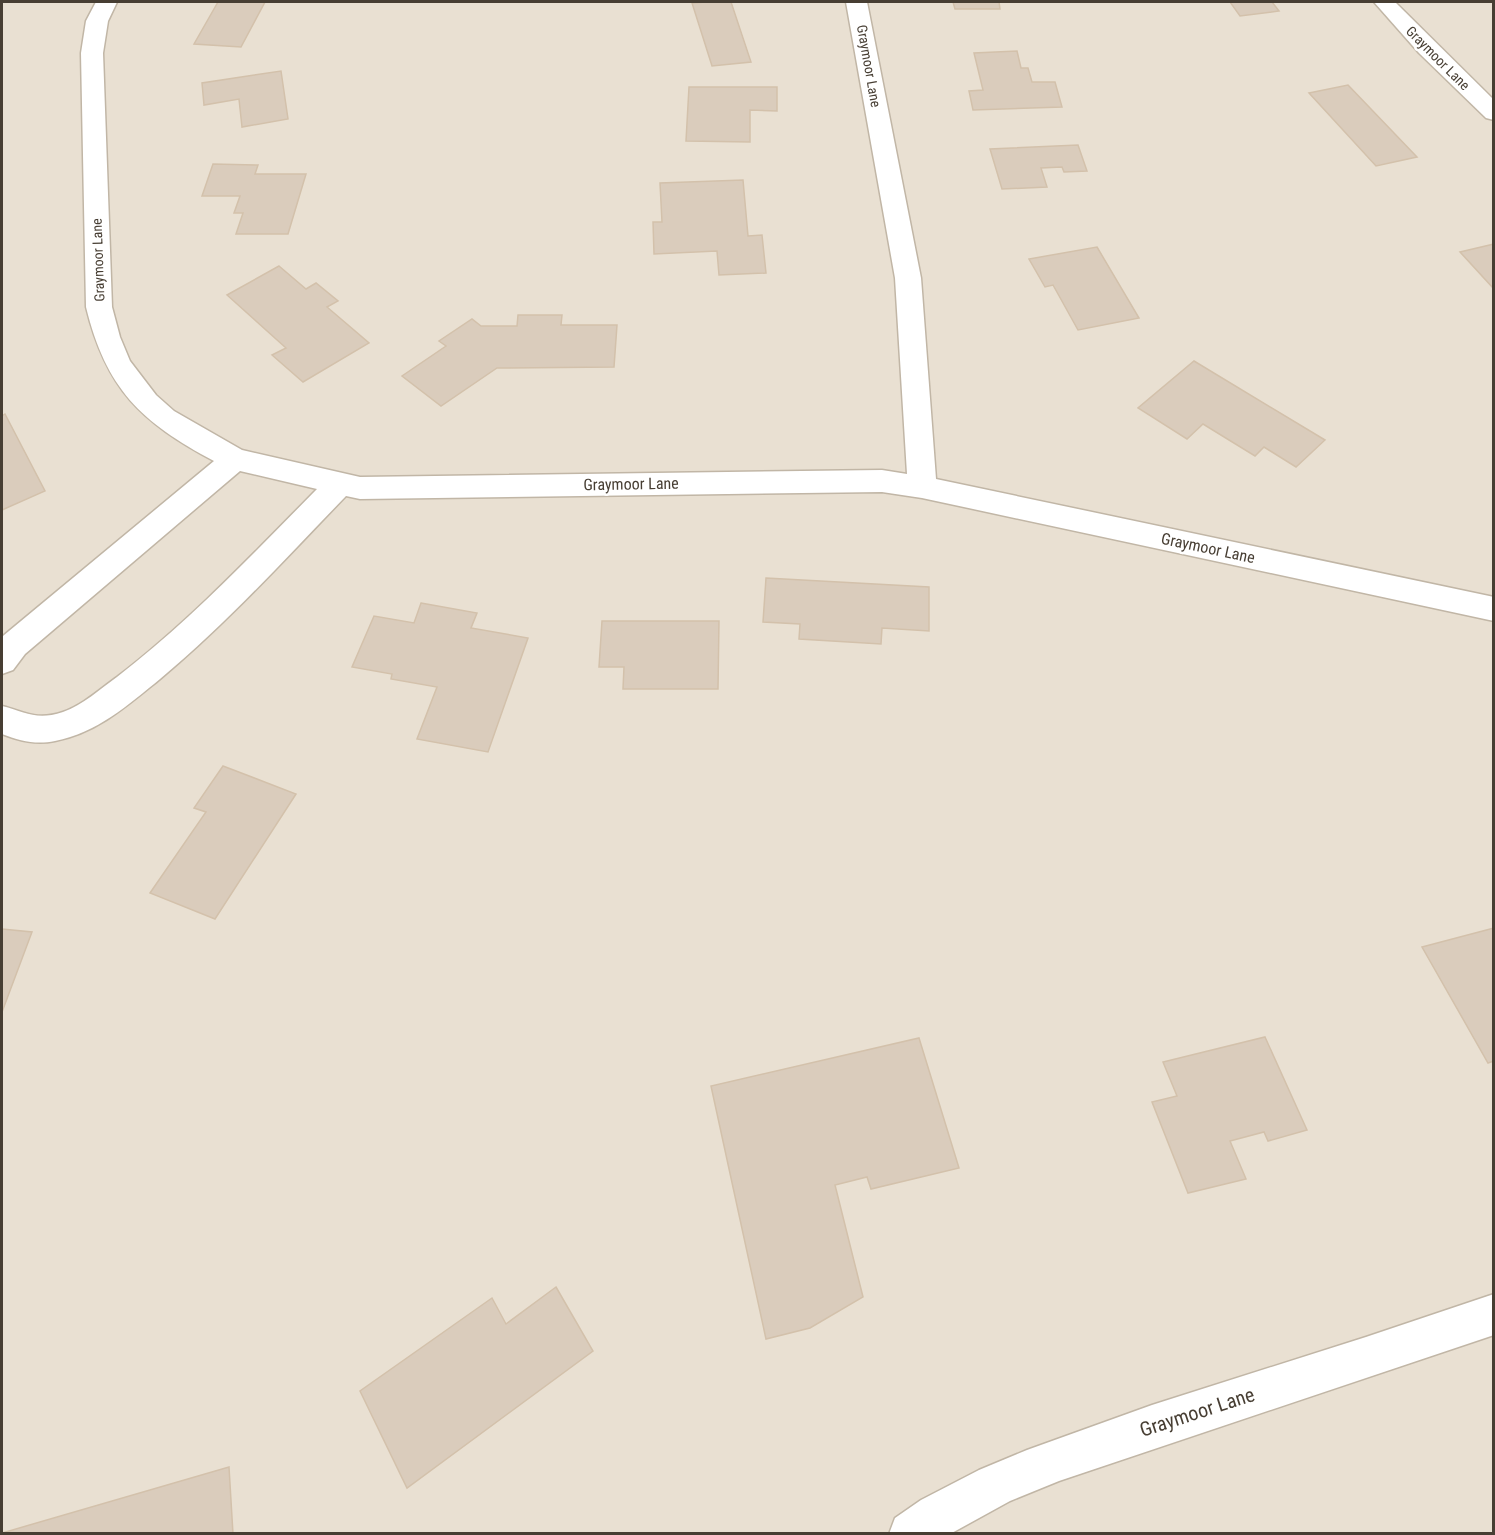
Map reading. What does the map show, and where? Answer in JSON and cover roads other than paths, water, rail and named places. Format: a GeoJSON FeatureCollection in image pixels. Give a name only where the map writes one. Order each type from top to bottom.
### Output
{"type":"FeatureCollection","features":[{"type":"Feature","properties":{"kind":"street","name":"Graymoor Lane"},"geometry":{"type":"LineString","coordinates":[[106,2],[95,30],[92,53],[99,307],[103,330],[110,351],[125,375],[163,418],[190,436],[236,459],[360,488],[882,481],[922,487],[1494,609]]}},
{"type":"Feature","properties":{"kind":"street","name":"Graymoor Lane"},"geometry":{"type":"LineString","coordinates":[[857,2],[908,278],[922,487]]}},
{"type":"Feature","properties":{"kind":"street","name":"Graymoor Lane"},"geometry":{"type":"LineString","coordinates":[[1384,2],[1427,48],[1494,113]]}},
{"type":"Feature","properties":{"kind":"street"},"geometry":{"type":"LineString","coordinates":[[2,661],[14,645],[236,459]]}},
{"type":"Feature","properties":{"kind":"street"},"geometry":{"type":"LineString","coordinates":[[2,719],[23,729],[56,729],[78,720],[109,701],[175,649],[340,484]]}},
{"type":"Feature","properties":{"kind":"street","name":"Graymoor Lane"},"geometry":{"type":"LineString","coordinates":[[911,1533],[942,1512],[1001,1483],[1075,1453],[1494,1314]]}}]}
